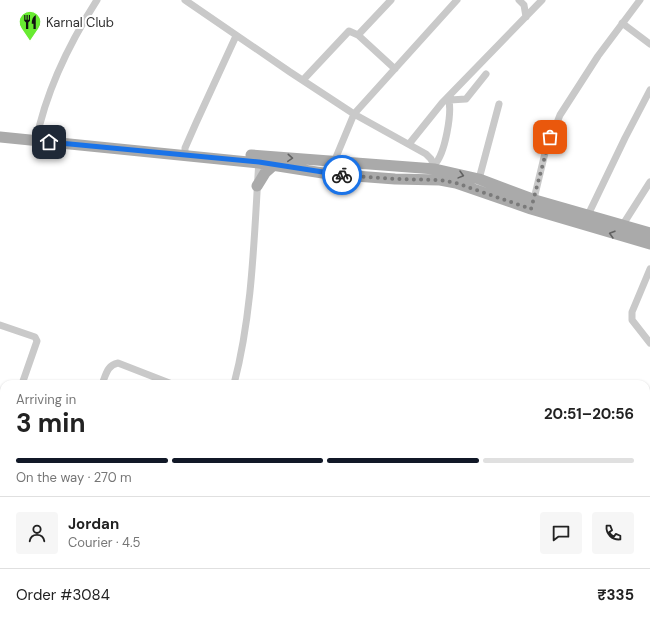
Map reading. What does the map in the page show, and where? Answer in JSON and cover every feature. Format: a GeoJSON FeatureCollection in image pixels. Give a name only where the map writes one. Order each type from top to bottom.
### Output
{"type":"FeatureCollection","features":[{"type":"Feature","properties":{"kind":"main road"},"geometry":{"type":"LineString","coordinates":[[0,130],[36,137],[259,159],[334,161],[435,167],[479,179],[501,194]]}},
{"type":"Feature","properties":{"kind":"main road"},"geometry":{"type":"LineString","coordinates":[[0,137],[36,137]]}},
{"type":"Feature","properties":{"kind":"main road"},"geometry":{"type":"LineString","coordinates":[[259,159],[274,165],[329,174],[395,179],[440,180],[456,183],[501,194],[568,215],[650,244]]}},
{"type":"Feature","properties":{"kind":"main road"},"geometry":{"type":"LineString","coordinates":[[258,186],[265,173],[274,165]]}},
{"type":"Feature","properties":{"kind":"main road"},"geometry":{"type":"LineString","coordinates":[[568,215],[588,215],[650,233]]}},
{"type":"Feature","properties":{"kind":"street"},"geometry":{"type":"LineString","coordinates":[[36,137],[48,99],[63,61],[83,22],[97,0]]}},
{"type":"Feature","properties":{"kind":"street"},"geometry":{"type":"LineString","coordinates":[[185,0],[236,36],[354,114],[429,156],[435,167]]}},
{"type":"Feature","properties":{"kind":"street"},"geometry":{"type":"LineString","coordinates":[[358,35],[391,0]]}},
{"type":"Feature","properties":{"kind":"street"},"geometry":{"type":"LineString","coordinates":[[329,174],[354,114],[457,0]]}},
{"type":"Feature","properties":{"kind":"street"},"geometry":{"type":"LineString","coordinates":[[519,0],[524,6],[526,16]]}},
{"type":"Feature","properties":{"kind":"street"},"geometry":{"type":"LineString","coordinates":[[409,144],[449,98],[542,0]]}},
{"type":"Feature","properties":{"kind":"street"},"geometry":{"type":"LineString","coordinates":[[533,205],[544,153],[560,115],[598,56],[640,0]]}},
{"type":"Feature","properties":{"kind":"street"},"geometry":{"type":"LineString","coordinates":[[622,23],[650,44]]}},
{"type":"Feature","properties":{"kind":"street"},"geometry":{"type":"LineString","coordinates":[[303,80],[346,32],[353,32],[358,35],[395,69]]}},
{"type":"Feature","properties":{"kind":"street"},"geometry":{"type":"LineString","coordinates":[[185,152],[236,36]]}},
{"type":"Feature","properties":{"kind":"street"},"geometry":{"type":"LineString","coordinates":[[449,98],[466,98],[486,74]]}},
{"type":"Feature","properties":{"kind":"street"},"geometry":{"type":"LineString","coordinates":[[588,215],[650,90]]}},
{"type":"Feature","properties":{"kind":"street"},"geometry":{"type":"LineString","coordinates":[[435,167],[440,156],[451,112],[449,98]]}},
{"type":"Feature","properties":{"kind":"street"},"geometry":{"type":"LineString","coordinates":[[479,179],[499,104]]}},
{"type":"Feature","properties":{"kind":"street"},"geometry":{"type":"LineString","coordinates":[[235,380],[240,364],[250,291],[259,159]]}},
{"type":"Feature","properties":{"kind":"street"},"geometry":{"type":"LineString","coordinates":[[622,226],[650,182]]}},
{"type":"Feature","properties":{"kind":"street"},"geometry":{"type":"LineString","coordinates":[[650,269],[632,312],[632,320],[650,343]]}},
{"type":"Feature","properties":{"kind":"street"},"geometry":{"type":"LineString","coordinates":[[0,324],[35,337],[37,341],[23,380]]}},
{"type":"Feature","properties":{"kind":"street"},"geometry":{"type":"LineString","coordinates":[[104,380],[109,367],[118,363],[162,380]]}},
{"type":"Feature","properties":{"kind":"way so far"},"geometry":{"type":"LineString","coordinates":[[342,175],[395,179],[440,180],[456,183],[531,209],[535,200],[544,153],[550,137]]}},
{"type":"Feature","properties":{"kind":"place","name":"Karnal Club"},"geometry":{"type":"Point","coordinates":[30,42]}},
{"type":"Feature","properties":{"kind":"route"},"geometry":{"type":"LineString","coordinates":[[49,142],[259,162],[342,175]]}}]}
